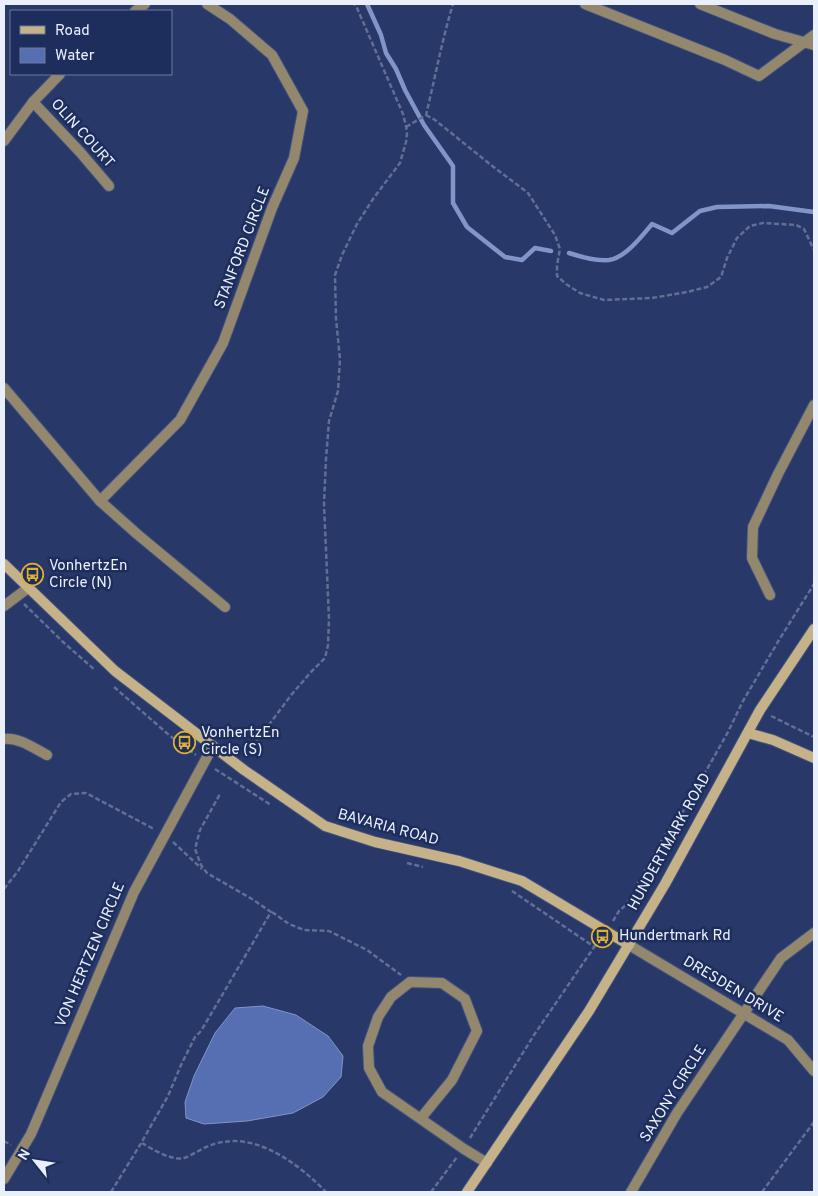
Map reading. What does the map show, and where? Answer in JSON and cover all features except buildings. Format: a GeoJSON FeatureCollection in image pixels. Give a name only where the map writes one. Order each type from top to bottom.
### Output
{"type":"FeatureCollection","features":[{"type":"Feature","properties":{"kind":"street","name":"STANFORD CIRCLE"},"geometry":{"type":"LineString","coordinates":[[100,501],[180,420],[223,343],[266,225],[294,158],[303,111],[272,55],[230,19],[207,4]]}},
{"type":"Feature","properties":{"kind":"street"},"geometry":{"type":"LineString","coordinates":[[585,4],[725,60],[759,76],[809,43],[814,35]]}},
{"type":"Feature","properties":{"kind":"street"},"geometry":{"type":"LineString","coordinates":[[700,4],[775,34],[809,43]]}},
{"type":"Feature","properties":{"kind":"street"},"geometry":{"type":"LineString","coordinates":[[4,141],[33,102],[59,75]]}},
{"type":"Feature","properties":{"kind":"street","name":"OLIN COURT"},"geometry":{"type":"LineString","coordinates":[[33,102],[109,186]]}},
{"type":"Feature","properties":{"kind":"street"},"geometry":{"type":"LineString","coordinates":[[4,388],[100,501],[225,607]]}},
{"type":"Feature","properties":{"kind":"street"},"geometry":{"type":"LineString","coordinates":[[770,595],[752,558],[753,527],[814,405]]}},
{"type":"Feature","properties":{"kind":"street","name":"BAVARIA ROAD"},"geometry":{"type":"LineString","coordinates":[[4,564],[115,670],[244,770],[324,826],[375,842],[459,861],[522,880],[629,945]]}},
{"type":"Feature","properties":{"kind":"street"},"geometry":{"type":"LineString","coordinates":[[4,606],[28,588]]}},
{"type":"Feature","properties":{"kind":"street","name":"HUNDERTMARK ROAD"},"geometry":{"type":"LineString","coordinates":[[467,1192],[589,1011],[670,876],[760,710],[814,630]]}},
{"type":"Feature","properties":{"kind":"street"},"geometry":{"type":"LineString","coordinates":[[748,733],[773,740],[814,758]]}},
{"type":"Feature","properties":{"kind":"street"},"geometry":{"type":"LineString","coordinates":[[4,739],[10,738],[24,743],[48,755]]}},
{"type":"Feature","properties":{"kind":"street","name":"VON HERTZEN CIRCLE"},"geometry":{"type":"LineString","coordinates":[[4,1179],[31,1134],[134,892],[213,746]]}},
{"type":"Feature","properties":{"kind":"street","name":"SAXONY CIRCLE"},"geometry":{"type":"LineString","coordinates":[[631,1192],[677,1112],[781,958],[814,933]]}},
{"type":"Feature","properties":{"kind":"street","name":"DRESDEN DRIVE"},"geometry":{"type":"LineString","coordinates":[[629,945],[788,1040],[814,1071]]}},
{"type":"Feature","properties":{"kind":"street"},"geometry":{"type":"LineString","coordinates":[[420,1118],[452,1080],[477,1031],[465,999],[442,983],[410,982],[391,997],[378,1017],[368,1046],[369,1068],[382,1092],[464,1149],[487,1163]]}},
{"type":"Feature","properties":{"kind":"path"},"geometry":{"type":"LineString","coordinates":[[246,757],[292,694],[325,658],[328,645],[329,618],[324,504],[326,459],[329,420],[338,391],[340,359],[336,319],[335,275],[357,224],[400,163],[406,142],[406,127],[403,114],[354,4]]}},
{"type":"Feature","properties":{"kind":"path"},"geometry":{"type":"LineString","coordinates":[[406,127],[426,115],[453,4]]}},
{"type":"Feature","properties":{"kind":"path"},"geometry":{"type":"LineString","coordinates":[[426,115],[528,193],[555,235],[560,249],[557,276],[580,293],[604,300],[652,298],[707,287],[720,277],[737,238],[750,226],[763,223],[796,225],[804,230],[814,250]]}},
{"type":"Feature","properties":{"kind":"path"},"geometry":{"type":"LineString","coordinates":[[431,1192],[464,1149],[534,1035],[594,946],[626,905],[664,836],[684,810],[728,732],[743,701],[814,584]]}},
{"type":"Feature","properties":{"kind":"path"},"geometry":{"type":"LineString","coordinates":[[760,710],[780,722],[814,737]]}},
{"type":"Feature","properties":{"kind":"path"},"geometry":{"type":"LineString","coordinates":[[4,889],[18,871],[61,802],[71,794],[86,792],[165,835],[207,873],[289,924],[304,930],[329,931],[367,950],[394,968],[410,982]]}},
{"type":"Feature","properties":{"kind":"path"},"geometry":{"type":"LineString","coordinates":[[207,873],[201,865],[195,849],[200,830],[220,794]]}},
{"type":"Feature","properties":{"kind":"path"},"geometry":{"type":"LineString","coordinates":[[116,1192],[112,1191],[168,1096],[195,1037],[271,912]]}},
{"type":"Feature","properties":{"kind":"path"},"geometry":{"type":"LineString","coordinates":[[762,1192],[814,1122]]}},
{"type":"Feature","properties":{"kind":"path"},"geometry":{"type":"LineString","coordinates":[[142,1143],[155,1151],[171,1157],[184,1158],[223,1142],[246,1142],[263,1146],[286,1158],[311,1177],[326,1192]]}},
{"type":"Feature","properties":{"kind":"water"},"geometry":{"type":"Polygon","coordinates":[[[263,1006],[296,1015],[328,1036],[343,1056],[341,1077],[323,1097],[293,1113],[247,1121],[204,1124],[186,1118],[185,1102],[194,1076],[215,1033],[235,1008],[263,1006]]]}},
{"type":"Feature","properties":{"kind":"waterway"},"geometry":{"type":"LineString","coordinates":[[367,4],[381,35],[386,53],[396,69],[405,90],[424,125],[453,166],[453,203],[467,227],[505,257],[522,260],[535,248],[551,251]]}},
{"type":"Feature","properties":{"kind":"waterway"},"geometry":{"type":"LineString","coordinates":[[569,253],[599,260],[609,260],[621,255],[633,246],[652,224],[672,233],[700,211],[717,207],[769,206],[814,212]]}},
{"type":"Feature","properties":{"kind":"place","name":"VonhertzEn Circle (N)"},"geometry":{"type":"Point","coordinates":[33,575]}},
{"type":"Feature","properties":{"kind":"place","name":"VonhertzEn Circle (S)"},"geometry":{"type":"Point","coordinates":[185,742]}},
{"type":"Feature","properties":{"kind":"place","name":"Hundertmark Rd"},"geometry":{"type":"Point","coordinates":[603,936]}}]}
